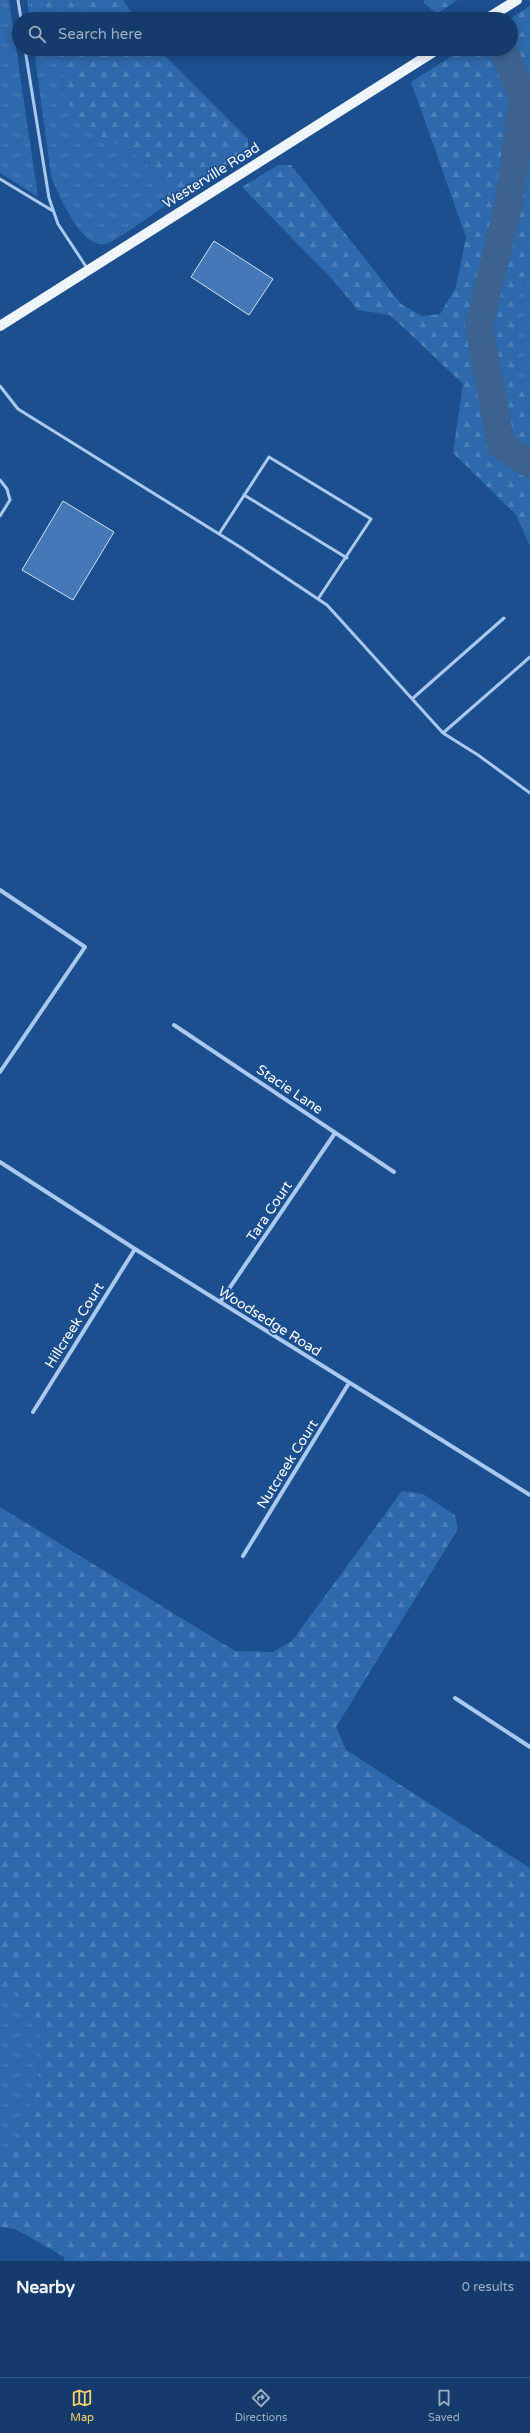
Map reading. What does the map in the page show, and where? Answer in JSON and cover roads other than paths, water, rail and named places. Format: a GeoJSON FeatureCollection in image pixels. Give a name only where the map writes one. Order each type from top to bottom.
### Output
{"type":"FeatureCollection","features":[{"type":"Feature","properties":{"kind":"main road"},"geometry":{"type":"LineString","coordinates":[[497,12],[516,0]]}},
{"type":"Feature","properties":{"kind":"main road","name":"Westerville Road"},"geometry":{"type":"LineString","coordinates":[[0,326],[427,56]]}},
{"type":"Feature","properties":{"kind":"street"},"geometry":{"type":"LineString","coordinates":[[0,890],[85,947],[0,1072]]}},
{"type":"Feature","properties":{"kind":"street","name":"Stacie Lane"},"geometry":{"type":"LineString","coordinates":[[174,1024],[394,1172]]}},
{"type":"Feature","properties":{"kind":"street","name":"Tara Court"},"geometry":{"type":"LineString","coordinates":[[220,1302],[335,1133]]}},
{"type":"Feature","properties":{"kind":"street","name":"Woodsedge Road"},"geometry":{"type":"LineString","coordinates":[[0,1162],[135,1249],[530,1495]]}},
{"type":"Feature","properties":{"kind":"street","name":"Hillcreek Court"},"geometry":{"type":"LineString","coordinates":[[33,1412],[135,1249]]}},
{"type":"Feature","properties":{"kind":"street","name":"Nutcreek Court"},"geometry":{"type":"LineString","coordinates":[[243,1556],[349,1383]]}},
{"type":"Feature","properties":{"kind":"street"},"geometry":{"type":"LineString","coordinates":[[455,1698],[530,1747]]}},
{"type":"Feature","properties":{"kind":"lane"},"geometry":{"type":"LineString","coordinates":[[18,0],[20,12]]}},
{"type":"Feature","properties":{"kind":"lane"},"geometry":{"type":"LineString","coordinates":[[26,56],[49,198],[58,224],[88,270]]}},
{"type":"Feature","properties":{"kind":"lane"},"geometry":{"type":"LineString","coordinates":[[0,179],[53,211]]}},
{"type":"Feature","properties":{"kind":"lane"},"geometry":{"type":"LineString","coordinates":[[0,386],[18,409],[219,534],[327,605],[443,733],[478,755],[530,793]]}},
{"type":"Feature","properties":{"kind":"lane"},"geometry":{"type":"LineString","coordinates":[[219,534],[269,457],[371,520],[347,558],[318,599]]}},
{"type":"Feature","properties":{"kind":"lane"},"geometry":{"type":"LineString","coordinates":[[0,480],[7,489],[10,500],[0,516]]}},
{"type":"Feature","properties":{"kind":"lane"},"geometry":{"type":"LineString","coordinates":[[244,495],[347,558]]}},
{"type":"Feature","properties":{"kind":"lane"},"geometry":{"type":"LineString","coordinates":[[412,699],[504,618]]}},
{"type":"Feature","properties":{"kind":"lane"},"geometry":{"type":"LineString","coordinates":[[443,733],[530,657]]}},
{"type":"Feature","properties":{"kind":"waterway"},"geometry":{"type":"LineString","coordinates":[[506,56],[523,97],[509,202],[479,326],[501,445],[530,464]]}}]}
